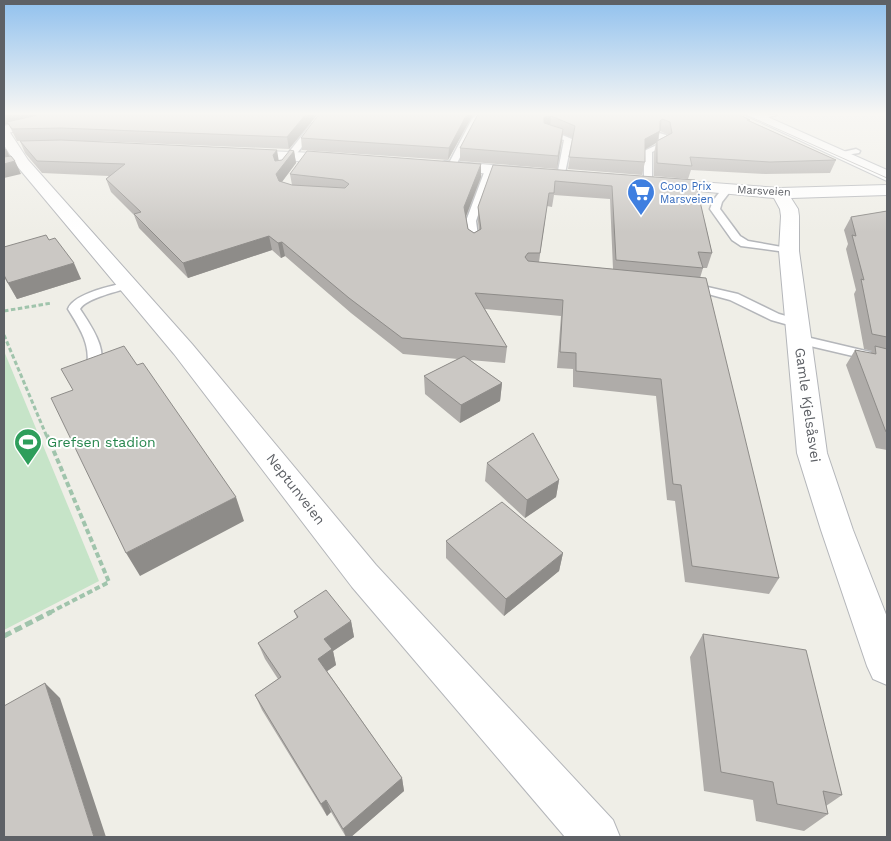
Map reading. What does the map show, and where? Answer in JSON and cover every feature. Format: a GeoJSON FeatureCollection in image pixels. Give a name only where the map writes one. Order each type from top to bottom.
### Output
{"type":"FeatureCollection","features":[{"type":"Feature","properties":{"kind":"street","name":"Neptunveien"},"geometry":{"type":"LineString","coordinates":[[19,153],[242,420],[364,576],[596,837]]}},
{"type":"Feature","properties":{"kind":"street"},"geometry":{"type":"LineString","coordinates":[[225,153],[298,160],[359,160]]}},
{"type":"Feature","properties":{"kind":"street"},"geometry":{"type":"LineString","coordinates":[[838,154],[887,176]]}},
{"type":"Feature","properties":{"kind":"street"},"geometry":{"type":"LineString","coordinates":[[432,166],[581,177]]}},
{"type":"Feature","properties":{"kind":"street","name":"Marsveien"},"geometry":{"type":"LineString","coordinates":[[640,182],[780,193],[887,190]]}},
{"type":"Feature","properties":{"kind":"street","name":"Gamle Kjelsåsvei"},"geometry":{"type":"LineString","coordinates":[[780,193],[789,209],[789,251],[812,453],[837,530],[887,666]]}},
{"type":"Feature","properties":{"kind":"lane"},"geometry":{"type":"LineString","coordinates":[[280,170],[298,160],[302,153]]}},
{"type":"Feature","properties":{"kind":"lane"},"geometry":{"type":"LineString","coordinates":[[451,167],[458,153]]}},
{"type":"Feature","properties":{"kind":"lane"},"geometry":{"type":"LineString","coordinates":[[561,176],[565,153]]}},
{"type":"Feature","properties":{"kind":"lane"},"geometry":{"type":"LineString","coordinates":[[640,182],[647,153]]}},
{"type":"Feature","properties":{"kind":"lane"},"geometry":{"type":"LineString","coordinates":[[838,154],[843,153]]}},
{"type":"Feature","properties":{"kind":"lane"},"geometry":{"type":"LineString","coordinates":[[474,243],[471,221],[489,170]]}},
{"type":"Feature","properties":{"kind":"lane"},"geometry":{"type":"LineString","coordinates":[[728,189],[717,201],[715,209],[736,238],[745,244],[789,251]]}},
{"type":"Feature","properties":{"kind":"lane"},"geometry":{"type":"LineString","coordinates":[[674,284],[709,290],[734,297],[776,317],[797,331],[887,360]]}},
{"type":"Feature","properties":{"kind":"lane"},"geometry":{"type":"LineString","coordinates":[[83,377],[94,368],[97,355],[87,329],[74,309],[76,304],[84,299],[128,285]]}},
{"type":"Feature","properties":{"kind":"path"},"geometry":{"type":"LineString","coordinates":[[4,311],[84,299]]}},
{"type":"Feature","properties":{"kind":"path"},"geometry":{"type":"LineString","coordinates":[[4,336],[109,582],[4,636]]}},
{"type":"Feature","properties":{"kind":"green space","name":"Grefsen stadion"},"geometry":{"type":"Polygon","coordinates":[[[4,351],[99,581],[4,630],[4,351]]]}},
{"type":"Feature","properties":{"kind":"building"},"geometry":{"type":"Polygon","coordinates":[[[30,153],[274,153],[273,155],[275,161],[282,160],[287,153],[292,153],[276,174],[279,181],[292,185],[345,188],[349,184],[343,180],[290,174],[305,153],[337,153],[481,164],[464,207],[468,229],[474,233],[481,229],[478,207],[493,165],[695,180],[712,253],[698,252],[703,268],[616,260],[612,186],[555,181],[554,193],[549,193],[540,253],[528,253],[525,257],[528,261],[706,278],[779,578],[692,566],[681,485],[673,484],[661,379],[576,371],[576,353],[560,352],[563,300],[475,293],[507,347],[402,338],[349,298],[282,242],[278,243],[269,236],[183,263],[134,214],[141,212],[106,179],[125,164],[37,161],[30,153]]]}},
{"type":"Feature","properties":{"kind":"building"},"geometry":{"type":"Polygon","coordinates":[[[524,153],[559,153],[558,156],[524,153]]]}},
{"type":"Feature","properties":{"kind":"building"},"geometry":{"type":"Polygon","coordinates":[[[570,153],[645,153],[645,162],[569,157],[570,153]]]}},
{"type":"Feature","properties":{"kind":"building"},"geometry":{"type":"Polygon","coordinates":[[[657,153],[821,153],[836,160],[770,162],[690,157],[692,166],[657,163],[657,153]]]}},
{"type":"Feature","properties":{"kind":"building"},"geometry":{"type":"Polygon","coordinates":[[[11,156],[15,161],[4,164],[4,157],[11,156]]]}},
{"type":"Feature","properties":{"kind":"building"},"geometry":{"type":"Polygon","coordinates":[[[887,211],[887,337],[872,334],[861,279],[864,280],[852,235],[856,236],[851,217],[887,211]]]}},
{"type":"Feature","properties":{"kind":"building"},"geometry":{"type":"Polygon","coordinates":[[[46,235],[49,240],[55,238],[74,263],[8,283],[4,275],[4,247],[46,235]]]}},
{"type":"Feature","properties":{"kind":"building"},"geometry":{"type":"Polygon","coordinates":[[[124,346],[137,365],[143,363],[236,497],[126,553],[51,398],[73,390],[61,369],[124,346]]]}},
{"type":"Feature","properties":{"kind":"building"},"geometry":{"type":"Polygon","coordinates":[[[875,346],[887,349],[887,433],[855,350],[876,354],[875,346]]]}},
{"type":"Feature","properties":{"kind":"building"},"geometry":{"type":"Polygon","coordinates":[[[464,356],[502,383],[461,405],[424,376],[464,356]]]}},
{"type":"Feature","properties":{"kind":"building"},"geometry":{"type":"Polygon","coordinates":[[[533,433],[559,480],[527,500],[487,463],[533,433]]]}},
{"type":"Feature","properties":{"kind":"building"},"geometry":{"type":"Polygon","coordinates":[[[502,502],[563,553],[506,599],[446,541],[502,502]]]}},
{"type":"Feature","properties":{"kind":"building"},"geometry":{"type":"Polygon","coordinates":[[[326,590],[351,621],[324,639],[332,649],[318,659],[402,778],[343,829],[326,800],[321,804],[255,695],[281,677],[258,643],[298,617],[294,611],[326,590]]]}},
{"type":"Feature","properties":{"kind":"building"},"geometry":{"type":"Polygon","coordinates":[[[703,634],[806,650],[842,795],[823,791],[828,814],[777,804],[773,782],[721,772],[703,634]]]}},
{"type":"Feature","properties":{"kind":"building"},"geometry":{"type":"Polygon","coordinates":[[[45,683],[94,837],[4,837],[4,706],[45,683]]]}},
{"type":"Feature","properties":{"kind":"tram line"},"geometry":{"type":"LineString","coordinates":[[832,153],[887,178]]}},
{"type":"Feature","properties":{"kind":"place","name":"Coop Prix Marsveien"},"geometry":{"type":"Point","coordinates":[641,216]}},
{"type":"Feature","properties":{"kind":"place","name":"Grefsen stadion"},"geometry":{"type":"Point","coordinates":[28,466]}}]}
